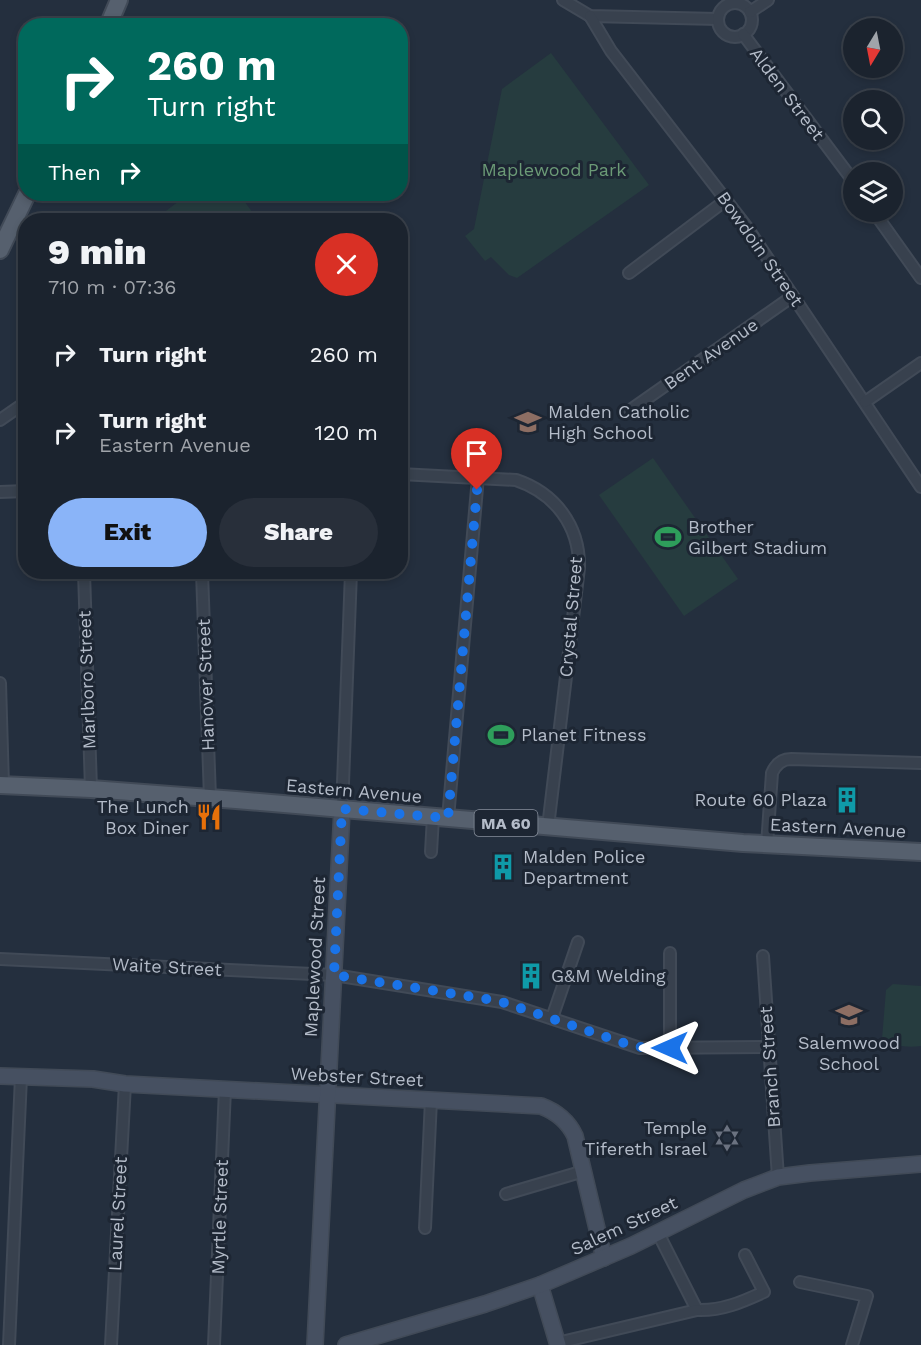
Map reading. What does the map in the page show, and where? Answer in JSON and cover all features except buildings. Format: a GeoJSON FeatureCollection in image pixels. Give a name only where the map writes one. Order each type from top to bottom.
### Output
{"type":"FeatureCollection","features":[{"type":"Feature","properties":{"kind":"main road"},"geometry":{"type":"LineString","coordinates":[[111,18],[119,0]]}},
{"type":"Feature","properties":{"kind":"main road"},"geometry":{"type":"LineString","coordinates":[[0,250],[24,201]]}},
{"type":"Feature","properties":{"kind":"main road","name":"Eastern Avenue"},"geometry":{"type":"LineString","coordinates":[[1,785],[210,798],[766,844],[921,852]]}},
{"type":"Feature","properties":{"kind":"main road","name":"Maplewood Street"},"geometry":{"type":"LineString","coordinates":[[315,1345],[342,809]]}},
{"type":"Feature","properties":{"kind":"main road","name":"Webster Street"},"geometry":{"type":"LineString","coordinates":[[0,1076],[93,1079],[124,1084],[328,1096],[536,1105],[550,1110],[563,1119],[573,1131],[604,1258]]}},
{"type":"Feature","properties":{"kind":"main road","name":"Salem Street"},"geometry":{"type":"LineString","coordinates":[[346,1345],[389,1338],[540,1285],[658,1233],[744,1190],[778,1177],[921,1164]]}},
{"type":"Feature","properties":{"kind":"main road"},"geometry":{"type":"LineString","coordinates":[[540,1285],[558,1344]]}},
{"type":"Feature","properties":{"kind":"street"},"geometry":{"type":"LineString","coordinates":[[564,0],[590,16],[718,19]]}},
{"type":"Feature","properties":{"kind":"street"},"geometry":{"type":"LineString","coordinates":[[750,12],[768,0]]}},
{"type":"Feature","properties":{"kind":"street"},"geometry":{"type":"LineString","coordinates":[[735,1],[744,5],[750,12],[751,24],[743,34],[728,35],[720,28],[718,19],[723,7],[735,1]]}},
{"type":"Feature","properties":{"kind":"street","name":"Bowdoin Street"},"geometry":{"type":"LineString","coordinates":[[590,16],[611,51],[726,200],[921,487]]}},
{"type":"Feature","properties":{"kind":"street","name":"Alden Street"},"geometry":{"type":"LineString","coordinates":[[743,34],[843,167]]}},
{"type":"Feature","properties":{"kind":"street"},"geometry":{"type":"LineString","coordinates":[[629,273],[726,200]]}},
{"type":"Feature","properties":{"kind":"street"},"geometry":{"type":"LineString","coordinates":[[881,222],[921,278]]}},
{"type":"Feature","properties":{"kind":"street","name":"Bent Avenue"},"geometry":{"type":"LineString","coordinates":[[629,411],[793,296]]}},
{"type":"Feature","properties":{"kind":"street"},"geometry":{"type":"LineString","coordinates":[[865,402],[921,363]]}},
{"type":"Feature","properties":{"kind":"street"},"geometry":{"type":"LineString","coordinates":[[0,420],[18,408]]}},
{"type":"Feature","properties":{"kind":"street","name":"Crystal Street"},"geometry":{"type":"LineString","coordinates":[[408,474],[478,477],[526,483],[547,496],[571,525],[579,551],[578,579],[548,827]]}},
{"type":"Feature","properties":{"kind":"street"},"geometry":{"type":"LineString","coordinates":[[431,852],[441,818],[478,477]]}},
{"type":"Feature","properties":{"kind":"street"},"geometry":{"type":"LineString","coordinates":[[0,492],[18,491]]}},
{"type":"Feature","properties":{"kind":"street","name":"Marlboro Street"},"geometry":{"type":"LineString","coordinates":[[84,579],[91,789]]}},
{"type":"Feature","properties":{"kind":"street","name":"Hanover Street"},"geometry":{"type":"LineString","coordinates":[[202,579],[210,798]]}},
{"type":"Feature","properties":{"kind":"street","name":"Maplewood Street"},"geometry":{"type":"LineString","coordinates":[[342,809],[351,579]]}},
{"type":"Feature","properties":{"kind":"street"},"geometry":{"type":"LineString","coordinates":[[0,683],[1,785]]}},
{"type":"Feature","properties":{"kind":"street"},"geometry":{"type":"LineString","coordinates":[[766,844],[772,776],[775,767],[782,761],[791,759],[921,763]]}},
{"type":"Feature","properties":{"kind":"street"},"geometry":{"type":"LineString","coordinates":[[552,1018],[578,942]]}},
{"type":"Feature","properties":{"kind":"street"},"geometry":{"type":"LineString","coordinates":[[670,952],[670,1048]]}},
{"type":"Feature","properties":{"kind":"street","name":"Branch Street"},"geometry":{"type":"LineString","coordinates":[[762,956],[778,1177]]}},
{"type":"Feature","properties":{"kind":"street","name":"Waite Street"},"geometry":{"type":"LineString","coordinates":[[0,959],[334,975],[495,1000],[633,1046],[648,1048],[768,1047]]}},
{"type":"Feature","properties":{"kind":"street"},"geometry":{"type":"LineString","coordinates":[[9,1345],[21,1077]]}},
{"type":"Feature","properties":{"kind":"street","name":"Laurel Street"},"geometry":{"type":"LineString","coordinates":[[111,1345],[124,1084]]}},
{"type":"Feature","properties":{"kind":"street","name":"Myrtle Street"},"geometry":{"type":"LineString","coordinates":[[214,1345],[225,1089]]}},
{"type":"Feature","properties":{"kind":"street"},"geometry":{"type":"LineString","coordinates":[[425,1228],[432,1100]]}},
{"type":"Feature","properties":{"kind":"street"},"geometry":{"type":"LineString","coordinates":[[506,1194],[584,1171]]}},
{"type":"Feature","properties":{"kind":"street"},"geometry":{"type":"LineString","coordinates":[[658,1233],[697,1310]]}},
{"type":"Feature","properties":{"kind":"street"},"geometry":{"type":"LineString","coordinates":[[558,1344],[697,1310],[711,1311],[724,1308],[764,1292],[745,1255]]}},
{"type":"Feature","properties":{"kind":"street"},"geometry":{"type":"LineString","coordinates":[[800,1282],[867,1296],[852,1345]]}},
{"type":"Feature","properties":{"kind":"green space","name":"Maplewood Park"},"geometry":{"type":"Polygon","coordinates":[[[551,53],[649,185],[517,278],[509,275],[491,257],[485,261],[465,236],[474,229],[502,89],[551,53]]]}},
{"type":"Feature","properties":{"kind":"green space"},"geometry":{"type":"Polygon","coordinates":[[[179,201],[244,201],[253,213],[163,213],[179,201]]]}},
{"type":"Feature","properties":{"kind":"green space","name":"Brother Gilbert Stadium"},"geometry":{"type":"Polygon","coordinates":[[[653,458],[738,579],[684,616],[599,495],[653,458]]]}},
{"type":"Feature","properties":{"kind":"green space"},"geometry":{"type":"Polygon","coordinates":[[[893,984],[921,986],[921,1046],[901,1046],[882,1039],[886,990],[893,984]]]}},
{"type":"Feature","properties":{"kind":"place","name":"Malden Catholic High School"},"geometry":{"type":"Point","coordinates":[528,422]}},
{"type":"Feature","properties":{"kind":"place","name":"Brother Gilbert Stadium"},"geometry":{"type":"Point","coordinates":[668,537]}},
{"type":"Feature","properties":{"kind":"place","name":"Planet Fitness"},"geometry":{"type":"Point","coordinates":[501,735]}},
{"type":"Feature","properties":{"kind":"place","name":"Route 60 Plaza"},"geometry":{"type":"Point","coordinates":[847,800]}},
{"type":"Feature","properties":{"kind":"place","name":"The Lunch Box Diner"},"geometry":{"type":"Point","coordinates":[209,817]}},
{"type":"Feature","properties":{"kind":"place","name":"Malden Police Department"},"geometry":{"type":"Point","coordinates":[503,867]}},
{"type":"Feature","properties":{"kind":"place","name":"G&M Welding"},"geometry":{"type":"Point","coordinates":[531,976]}},
{"type":"Feature","properties":{"kind":"place","name":"Salemwood School"},"geometry":{"type":"Point","coordinates":[849,1015]}},
{"type":"Feature","properties":{"kind":"place","name":"Temple Tifereth Israel"},"geometry":{"type":"Point","coordinates":[727,1138]}},
{"type":"Feature","properties":{"kind":"route"},"geometry":{"type":"LineString","coordinates":[[477,490],[448,818],[342,809],[334,975],[505,1002],[640,1048],[670,1048]]}}]}
